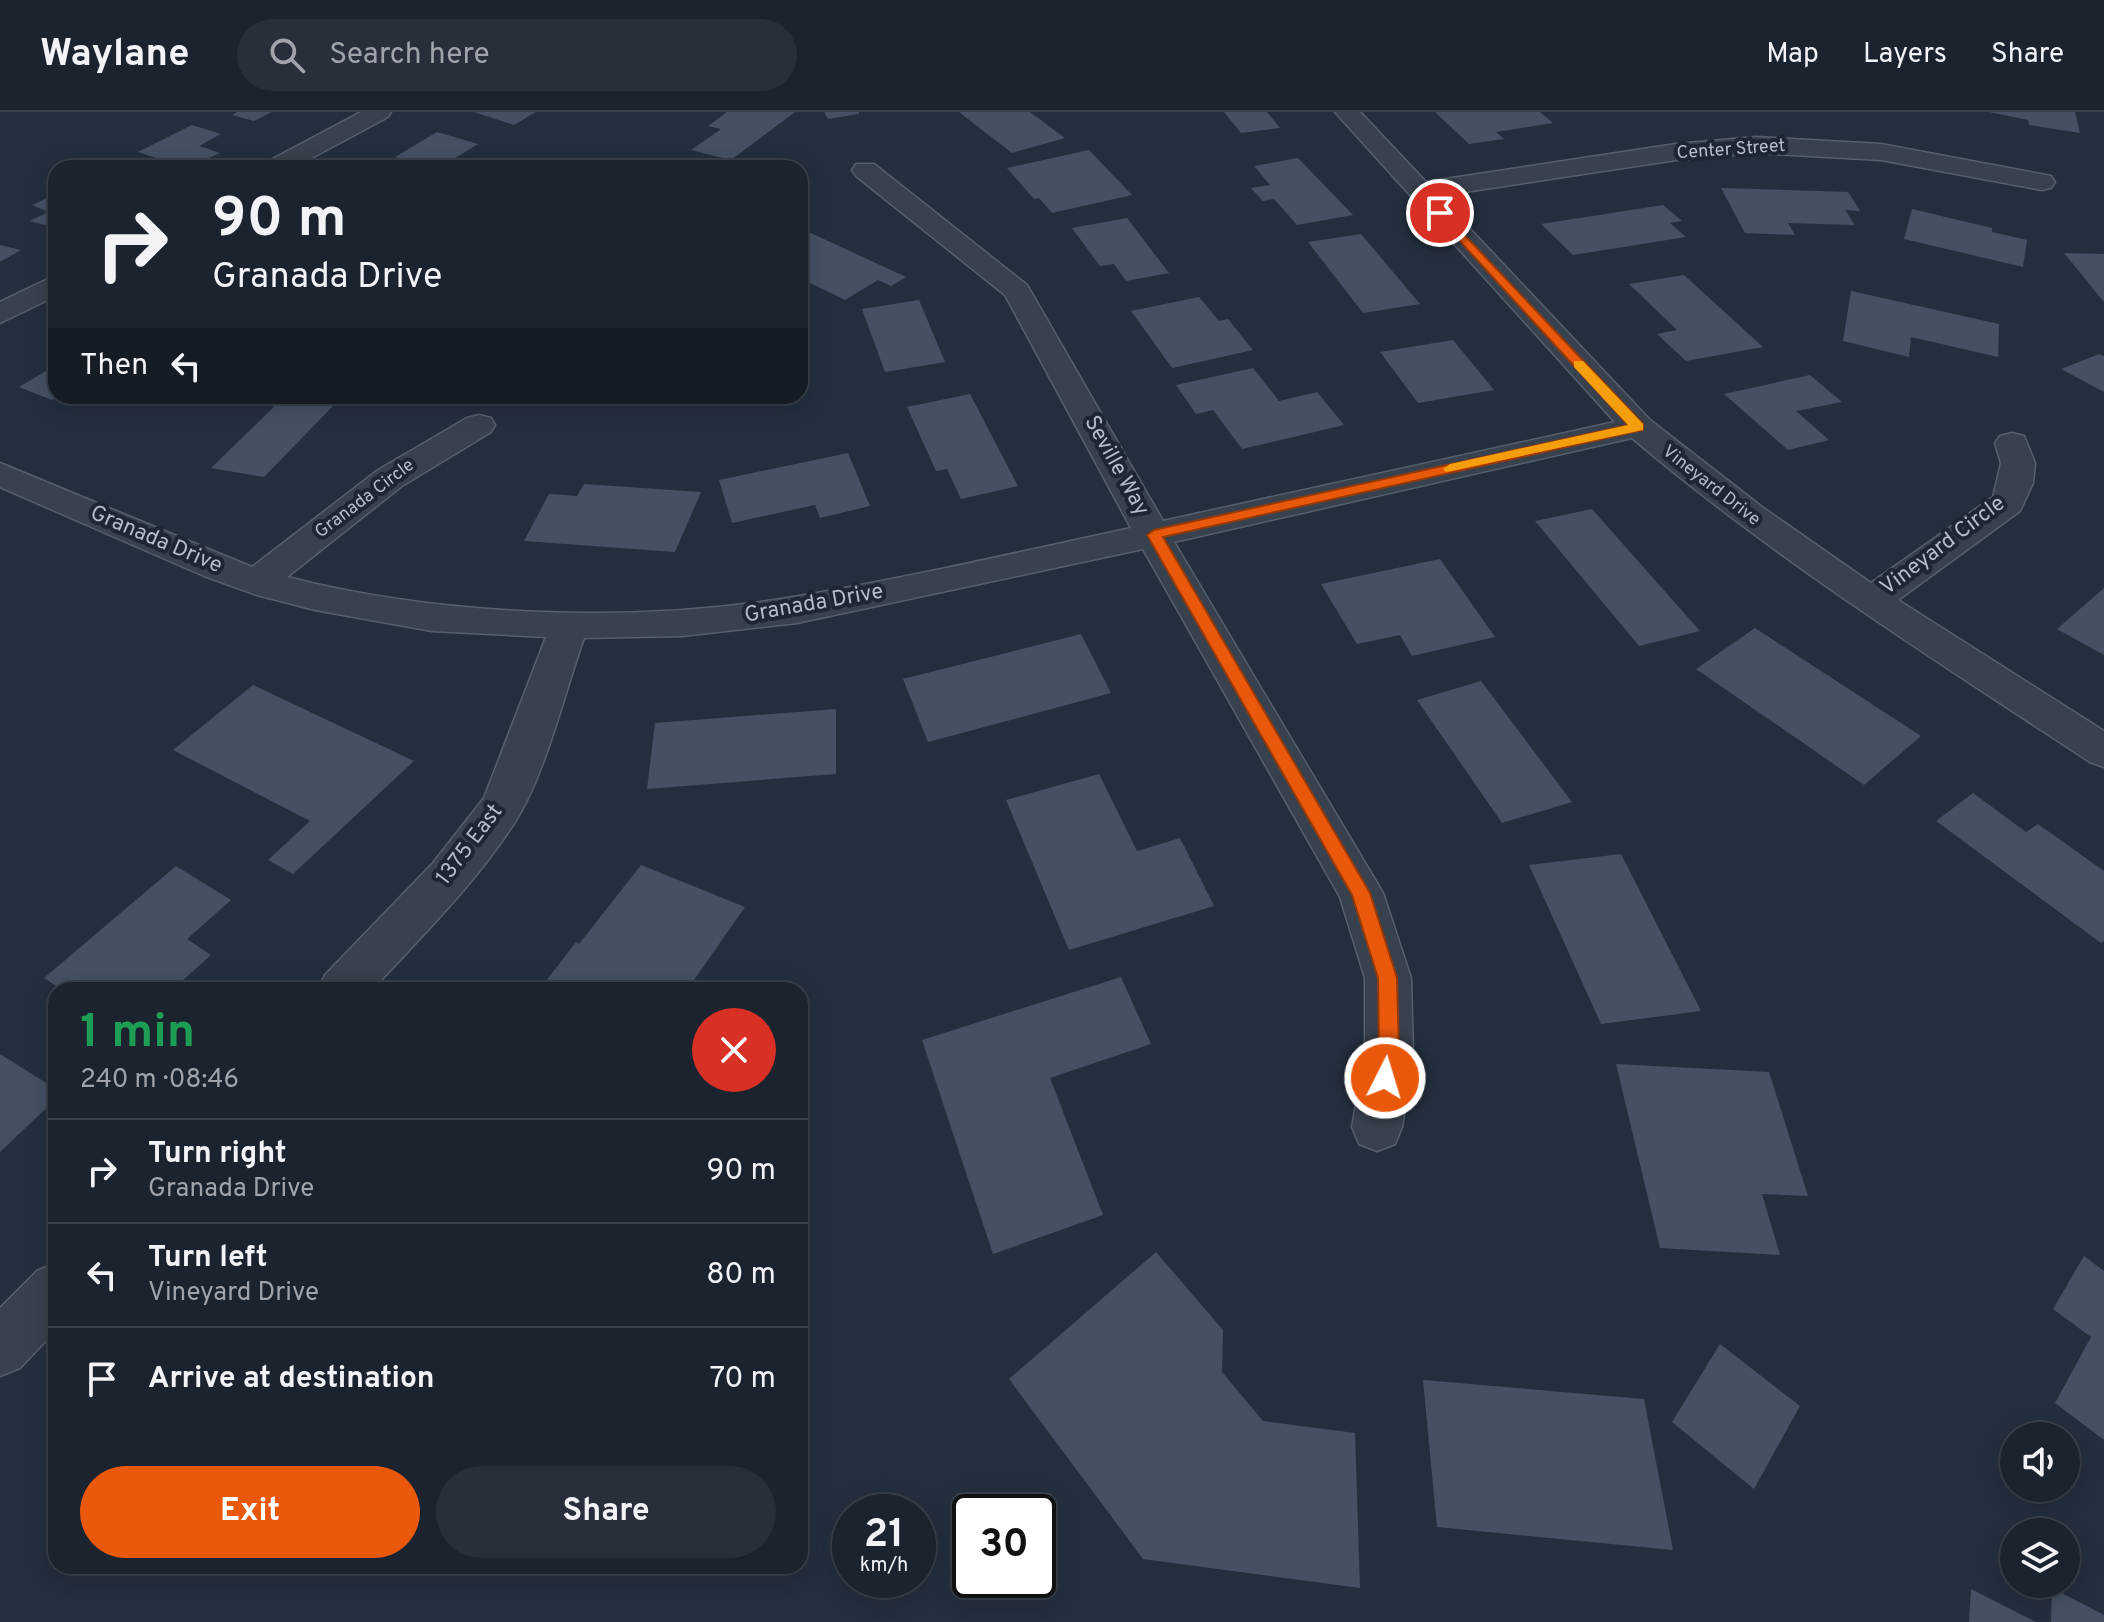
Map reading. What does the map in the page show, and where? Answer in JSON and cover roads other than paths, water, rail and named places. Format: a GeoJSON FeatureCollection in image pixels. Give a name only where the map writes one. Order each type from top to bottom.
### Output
{"type":"FeatureCollection","features":[{"type":"Feature","properties":{"kind":"street"},"geometry":{"type":"LineString","coordinates":[[289,160],[379,112]]}},
{"type":"Feature","properties":{"kind":"street","name":"Vineyard Drive"},"geometry":{"type":"LineString","coordinates":[[1347,112],[1638,427],[1740,510],[1871,600],[2104,751]]}},
{"type":"Feature","properties":{"kind":"street","name":"Center Street"},"geometry":{"type":"LineString","coordinates":[[1420,191],[1676,152],[1783,145],[1881,152],[2042,182]]}},
{"type":"Feature","properties":{"kind":"street","name":"Seville Way"},"geometry":{"type":"LineString","coordinates":[[865,170],[1017,291],[1361,893],[1388,978],[1389,1054],[1377,1127]]}},
{"type":"Feature","properties":{"kind":"street"},"geometry":{"type":"LineString","coordinates":[[0,314],[48,288]]}},
{"type":"Feature","properties":{"kind":"street","name":"Granada Circle"},"geometry":{"type":"LineString","coordinates":[[257,582],[390,478],[479,425]]}},
{"type":"Feature","properties":{"kind":"street","name":"Granada Drive"},"geometry":{"type":"LineString","coordinates":[[0,474],[257,582],[315,597],[432,618],[569,626],[682,623],[797,610],[1154,535],[1638,427]]}},
{"type":"Feature","properties":{"kind":"street","name":"Vineyard Circle"},"geometry":{"type":"LineString","coordinates":[[1871,600],[2008,503],[2016,483],[2018,463],[2012,443]]}},
{"type":"Feature","properties":{"kind":"street","name":"1375 East"},"geometry":{"type":"LineString","coordinates":[[350,982],[449,876],[500,809],[515,777],[569,626]]}},
{"type":"Feature","properties":{"kind":"street"},"geometry":{"type":"LineString","coordinates":[[0,1348],[48,1298]]}}]}
